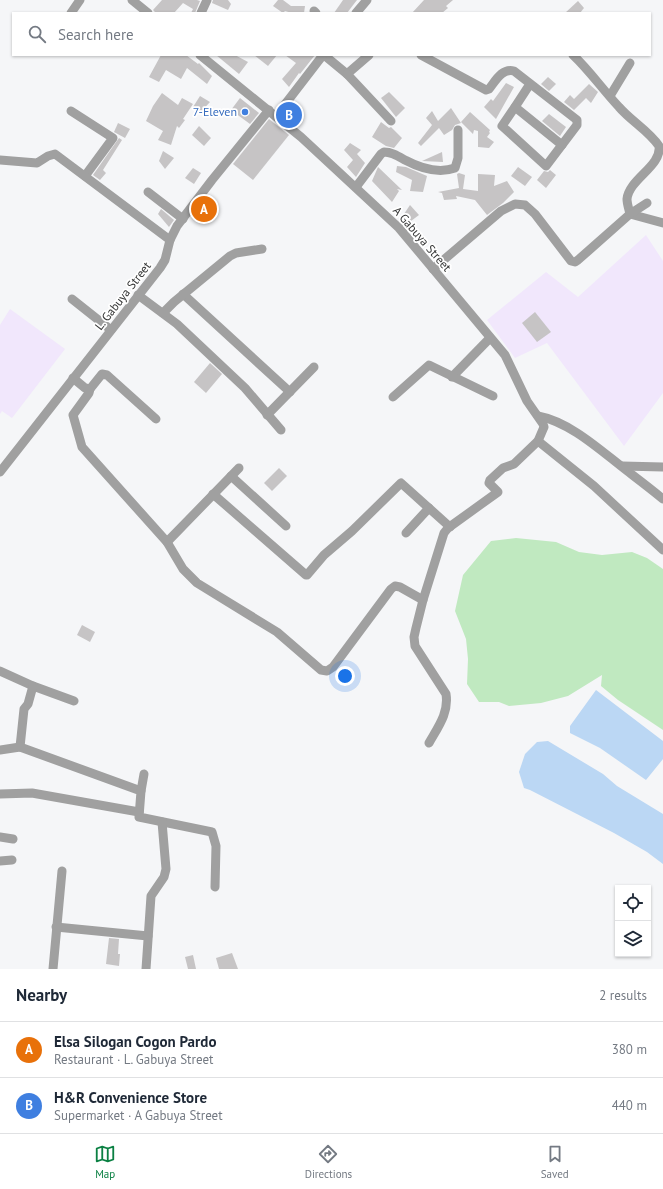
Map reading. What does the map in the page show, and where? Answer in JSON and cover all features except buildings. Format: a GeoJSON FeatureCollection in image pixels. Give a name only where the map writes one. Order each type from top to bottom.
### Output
{"type":"FeatureCollection","features":[{"type":"Feature","properties":{"kind":"street"},"geometry":{"type":"LineString","coordinates":[[72,12],[80,0]]}},
{"type":"Feature","properties":{"kind":"street"},"geometry":{"type":"LineString","coordinates":[[132,0],[147,12]]}},
{"type":"Feature","properties":{"kind":"street"},"geometry":{"type":"LineString","coordinates":[[201,12],[206,0]]}},
{"type":"Feature","properties":{"kind":"street"},"geometry":{"type":"LineString","coordinates":[[357,12],[366,0]]}},
{"type":"Feature","properties":{"kind":"street","name":"A Gabuya Street"},"geometry":{"type":"LineString","coordinates":[[201,56],[301,137],[400,228],[505,355],[528,401],[543,424],[544,427],[538,441]]}},
{"type":"Feature","properties":{"kind":"street"},"geometry":{"type":"LineString","coordinates":[[276,116],[322,56]]}},
{"type":"Feature","properties":{"kind":"street"},"geometry":{"type":"LineString","coordinates":[[324,56],[347,74],[390,121]]}},
{"type":"Feature","properties":{"kind":"street"},"geometry":{"type":"LineString","coordinates":[[347,74],[368,56]]}},
{"type":"Feature","properties":{"kind":"street"},"geometry":{"type":"LineString","coordinates":[[423,56],[486,90],[489,89],[504,71],[514,70],[577,120],[577,125],[548,166],[545,166],[502,126],[530,84]]}},
{"type":"Feature","properties":{"kind":"street"},"geometry":{"type":"LineString","coordinates":[[574,56],[619,108],[652,137],[659,146],[659,156],[630,189],[627,200],[630,214]]}},
{"type":"Feature","properties":{"kind":"street"},"geometry":{"type":"LineString","coordinates":[[610,96],[630,63]]}},
{"type":"Feature","properties":{"kind":"street"},"geometry":{"type":"LineString","coordinates":[[515,107],[562,145]]}},
{"type":"Feature","properties":{"kind":"street","name":"L. Gabuya Street"},"geometry":{"type":"LineString","coordinates":[[0,472],[160,268],[165,260],[170,240],[177,226],[269,110]]}},
{"type":"Feature","properties":{"kind":"street"},"geometry":{"type":"LineString","coordinates":[[71,111],[113,138],[85,176]]}},
{"type":"Feature","properties":{"kind":"street"},"geometry":{"type":"LineString","coordinates":[[356,187],[384,152],[393,153],[414,165],[423,168],[441,170],[455,168],[458,158],[458,130]]}},
{"type":"Feature","properties":{"kind":"street"},"geometry":{"type":"LineString","coordinates":[[0,160],[37,163],[48,156],[55,154],[170,240]]}},
{"type":"Feature","properties":{"kind":"street"},"geometry":{"type":"LineString","coordinates":[[148,192],[183,219]]}},
{"type":"Feature","properties":{"kind":"street"},"geometry":{"type":"LineString","coordinates":[[433,269],[501,211],[515,204],[525,205],[535,214],[571,261],[575,262],[630,214],[648,203]]}},
{"type":"Feature","properties":{"kind":"street"},"geometry":{"type":"LineString","coordinates":[[630,214],[663,223]]}},
{"type":"Feature","properties":{"kind":"street"},"geometry":{"type":"LineString","coordinates":[[163,313],[230,256],[236,253],[262,249]]}},
{"type":"Feature","properties":{"kind":"street"},"geometry":{"type":"LineString","coordinates":[[184,294],[290,392]]}},
{"type":"Feature","properties":{"kind":"street"},"geometry":{"type":"LineString","coordinates":[[138,295],[177,324],[245,388],[281,430]]}},
{"type":"Feature","properties":{"kind":"street"},"geometry":{"type":"LineString","coordinates":[[72,300],[112,330]]}},
{"type":"Feature","properties":{"kind":"street"},"geometry":{"type":"LineString","coordinates":[[452,377],[490,338]]}},
{"type":"Feature","properties":{"kind":"street"},"geometry":{"type":"LineString","coordinates":[[393,397],[428,366],[494,396]]}},
{"type":"Feature","properties":{"kind":"street"},"geometry":{"type":"LineString","coordinates":[[267,415],[314,367]]}},
{"type":"Feature","properties":{"kind":"street"},"geometry":{"type":"LineString","coordinates":[[156,419],[107,375],[102,374],[92,388],[90,388],[89,393],[73,415],[82,446],[167,542],[183,569],[197,583],[277,632],[321,670],[327,671],[333,667],[391,589],[395,586],[400,587],[423,600]]}},
{"type":"Feature","properties":{"kind":"street"},"geometry":{"type":"LineString","coordinates":[[74,378],[85,388],[90,388]]}},
{"type":"Feature","properties":{"kind":"street"},"geometry":{"type":"LineString","coordinates":[[538,416],[550,418],[570,428],[663,498]]}},
{"type":"Feature","properties":{"kind":"street"},"geometry":{"type":"LineString","coordinates":[[429,743],[446,713],[447,702],[446,694],[415,646],[414,637],[423,600],[444,533],[498,492],[489,483],[490,480],[503,468],[514,464],[538,441],[594,486],[663,550]]}},
{"type":"Feature","properties":{"kind":"street"},"geometry":{"type":"LineString","coordinates":[[622,466],[663,467]]}},
{"type":"Feature","properties":{"kind":"street"},"geometry":{"type":"LineString","coordinates":[[167,542],[239,468]]}},
{"type":"Feature","properties":{"kind":"street"},"geometry":{"type":"LineString","coordinates":[[231,476],[286,526]]}},
{"type":"Feature","properties":{"kind":"street"},"geometry":{"type":"LineString","coordinates":[[213,494],[268,543],[307,575],[324,555],[352,531],[401,484],[450,527]]}},
{"type":"Feature","properties":{"kind":"street"},"geometry":{"type":"LineString","coordinates":[[406,533],[429,508]]}},
{"type":"Feature","properties":{"kind":"street"},"geometry":{"type":"LineString","coordinates":[[0,671],[33,686],[74,701]]}},
{"type":"Feature","properties":{"kind":"street"},"geometry":{"type":"LineString","coordinates":[[20,747],[24,709],[28,704],[33,686]]}},
{"type":"Feature","properties":{"kind":"street"},"geometry":{"type":"LineString","coordinates":[[0,750],[20,747],[140,791]]}},
{"type":"Feature","properties":{"kind":"street"},"geometry":{"type":"LineString","coordinates":[[144,774],[140,791],[138,818],[212,832],[216,846],[214,887]]}},
{"type":"Feature","properties":{"kind":"street"},"geometry":{"type":"LineString","coordinates":[[0,794],[32,793],[139,812]]}},
{"type":"Feature","properties":{"kind":"street"},"geometry":{"type":"LineString","coordinates":[[146,969],[151,896],[164,878],[166,869],[162,822]]}},
{"type":"Feature","properties":{"kind":"street"},"geometry":{"type":"LineString","coordinates":[[0,837],[13,838]]}},
{"type":"Feature","properties":{"kind":"street"},"geometry":{"type":"LineString","coordinates":[[0,861],[12,860]]}},
{"type":"Feature","properties":{"kind":"street"},"geometry":{"type":"LineString","coordinates":[[53,969],[62,871]]}},
{"type":"Feature","properties":{"kind":"street"},"geometry":{"type":"LineString","coordinates":[[56,927],[148,936]]}},
{"type":"Feature","properties":{"kind":"shaded area"},"geometry":{"type":"Polygon","coordinates":[[[646,235],[663,261],[663,393],[624,446],[547,343],[515,358],[487,320],[546,272],[578,297],[646,235]]]}},
{"type":"Feature","properties":{"kind":"shaded area"},"geometry":{"type":"Polygon","coordinates":[[[10,309],[65,349],[12,418],[2,411],[0,414],[0,325],[10,309]]]}},
{"type":"Feature","properties":{"kind":"green space"},"geometry":{"type":"Polygon","coordinates":[[[516,538],[556,542],[579,552],[602,555],[632,552],[647,558],[663,569],[663,730],[618,700],[601,686],[602,675],[568,696],[541,703],[509,706],[499,702],[479,702],[467,684],[468,659],[466,639],[455,611],[463,575],[491,541],[516,538]]]}},
{"type":"Feature","properties":{"kind":"water"},"geometry":{"type":"Polygon","coordinates":[[[596,690],[663,741],[663,759],[646,780],[600,748],[570,733],[570,726],[596,690]]]}},
{"type":"Feature","properties":{"kind":"water"},"geometry":{"type":"Polygon","coordinates":[[[548,741],[603,774],[617,786],[663,814],[663,864],[647,852],[614,833],[524,788],[519,772],[525,754],[537,742],[548,741]]]}},
{"type":"Feature","properties":{"kind":"place","name":"7-Eleven"},"geometry":{"type":"Point","coordinates":[245,112]}},
{"type":"Feature","properties":{"kind":"place","name":"H&R Convenience Store"},"geometry":{"type":"Point","coordinates":[289,115]}},
{"type":"Feature","properties":{"kind":"place","name":"Elsa Silogan Cogon Pardo"},"geometry":{"type":"Point","coordinates":[204,209]}}]}
